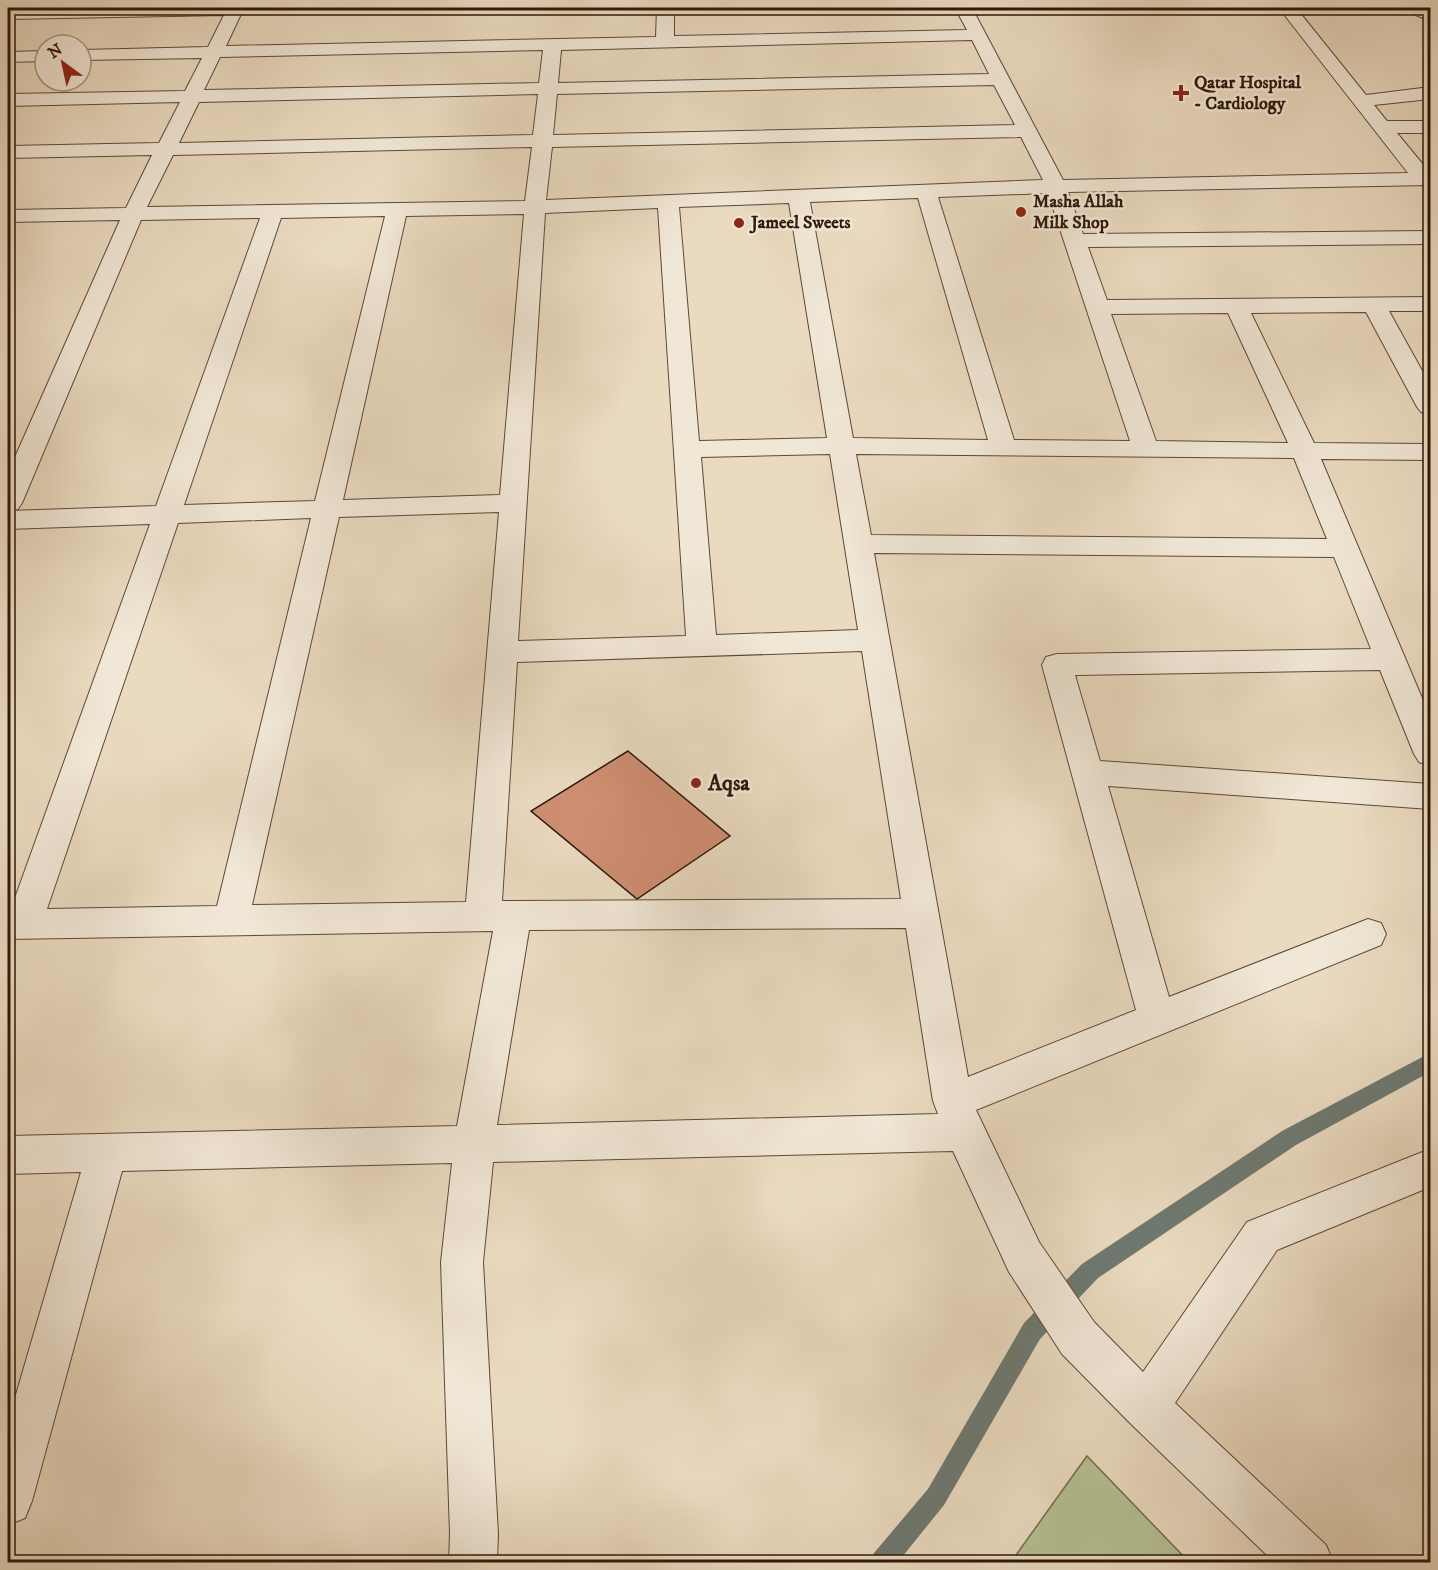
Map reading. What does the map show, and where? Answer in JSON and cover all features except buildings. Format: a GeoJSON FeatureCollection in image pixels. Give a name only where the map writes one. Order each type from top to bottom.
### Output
{"type":"FeatureCollection","features":[{"type":"Feature","properties":{"kind":"street"},"geometry":{"type":"LineString","coordinates":[[8,503],[19,452],[133,214],[236,8]]}},
{"type":"Feature","properties":{"kind":"street"},"geometry":{"type":"LineString","coordinates":[[8,14],[303,8]]}},
{"type":"Feature","properties":{"kind":"street"},"geometry":{"type":"LineString","coordinates":[[665,8],[665,41]]}},
{"type":"Feature","properties":{"kind":"street"},"geometry":{"type":"LineString","coordinates":[[964,8],[1056,186],[1146,448]]}},
{"type":"Feature","properties":{"kind":"street"},"geometry":{"type":"LineString","coordinates":[[1287,8],[1427,179]]}},
{"type":"Feature","properties":{"kind":"street"},"geometry":{"type":"LineString","coordinates":[[1415,8],[1431,16]]}},
{"type":"Feature","properties":{"kind":"street"},"geometry":{"type":"LineString","coordinates":[[93,55],[978,34]]}},
{"type":"Feature","properties":{"kind":"street"},"geometry":{"type":"LineString","coordinates":[[473,1563],[474,1534],[462,1262],[498,916],[503,652],[535,207],[553,44]]}},
{"type":"Feature","properties":{"kind":"street"},"geometry":{"type":"LineString","coordinates":[[8,57],[33,56]]}},
{"type":"Feature","properties":{"kind":"street"},"geometry":{"type":"LineString","coordinates":[[8,100],[1001,79]]}},
{"type":"Feature","properties":{"kind":"street"},"geometry":{"type":"LineString","coordinates":[[1362,101],[1431,93]]}},
{"type":"Feature","properties":{"kind":"street"},"geometry":{"type":"LineString","coordinates":[[1383,127],[1431,127]]}},
{"type":"Feature","properties":{"kind":"street"},"geometry":{"type":"LineString","coordinates":[[8,152],[1028,131]]}},
{"type":"Feature","properties":{"kind":"street"},"geometry":{"type":"LineString","coordinates":[[11,221],[133,214],[535,207],[1056,186],[1427,179]]}},
{"type":"Feature","properties":{"kind":"street"},"geometry":{"type":"LineString","coordinates":[[926,191],[1002,448]]}},
{"type":"Feature","properties":{"kind":"street"},"geometry":{"type":"LineString","coordinates":[[798,196],[876,640],[921,913],[959,1117],[1024,1257],[1078,1338],[1146,1407],[1309,1563]]}},
{"type":"Feature","properties":{"kind":"street"},"geometry":{"type":"LineString","coordinates":[[668,201],[702,646]]}},
{"type":"Feature","properties":{"kind":"street"},"geometry":{"type":"LineString","coordinates":[[231,920],[397,209]]}},
{"type":"Feature","properties":{"kind":"street"},"geometry":{"type":"LineString","coordinates":[[273,211],[167,514],[16,923],[921,913]]}},
{"type":"Feature","properties":{"kind":"street"},"geometry":{"type":"LineString","coordinates":[[1075,241],[1431,237]]}},
{"type":"Feature","properties":{"kind":"street"},"geometry":{"type":"LineString","coordinates":[[1098,308],[1431,304]]}},
{"type":"Feature","properties":{"kind":"street"},"geometry":{"type":"LineString","coordinates":[[1374,305],[1431,407]]}},
{"type":"Feature","properties":{"kind":"street"},"geometry":{"type":"LineString","coordinates":[[1236,306],[1304,450],[1431,754]]}},
{"type":"Feature","properties":{"kind":"street"},"geometry":{"type":"LineString","coordinates":[[687,449],[842,446],[1431,452]]}},
{"type":"Feature","properties":{"kind":"street"},"geometry":{"type":"LineString","coordinates":[[8,519],[514,503]]}},
{"type":"Feature","properties":{"kind":"street"},"geometry":{"type":"LineString","coordinates":[[858,544],[1345,548]]}},
{"type":"Feature","properties":{"kind":"street"},"geometry":{"type":"LineString","coordinates":[[503,652],[876,640]]}},
{"type":"Feature","properties":{"kind":"street"},"geometry":{"type":"LineString","coordinates":[[1157,1019],[1057,665],[1391,659]]}},
{"type":"Feature","properties":{"kind":"street"},"geometry":{"type":"LineString","coordinates":[[1087,772],[1431,796]]}},
{"type":"Feature","properties":{"kind":"street"},"geometry":{"type":"LineString","coordinates":[[8,1155],[474,1144],[959,1117],[1157,1019],[1368,934]]}},
{"type":"Feature","properties":{"kind":"street"},"geometry":{"type":"LineString","coordinates":[[8,1501],[106,1153]]}},
{"type":"Feature","properties":{"kind":"street"},"geometry":{"type":"LineString","coordinates":[[1146,1407],[1262,1236],[1431,1168]]}},
{"type":"Feature","properties":{"kind":"green space"},"geometry":{"type":"Polygon","coordinates":[[[1087,1456],[1189,1562],[1011,1562],[1087,1456]]]}},
{"type":"Feature","properties":{"kind":"waterway"},"geometry":{"type":"LineString","coordinates":[[883,1562],[936,1497],[1032,1331],[1090,1271],[1289,1138],[1430,1062]]}},
{"type":"Feature","properties":{"kind":"place","name":"Qatar Hospital - Cardiology"},"geometry":{"type":"Point","coordinates":[1181,93]}},
{"type":"Feature","properties":{"kind":"place","name":"Masha Allah Milk Shop"},"geometry":{"type":"Point","coordinates":[1021,212]}},
{"type":"Feature","properties":{"kind":"place","name":"Jameel Sweets"},"geometry":{"type":"Point","coordinates":[739,223]}},
{"type":"Feature","properties":{"kind":"place","name":"Aqsa"},"geometry":{"type":"Point","coordinates":[696,783]}}]}
